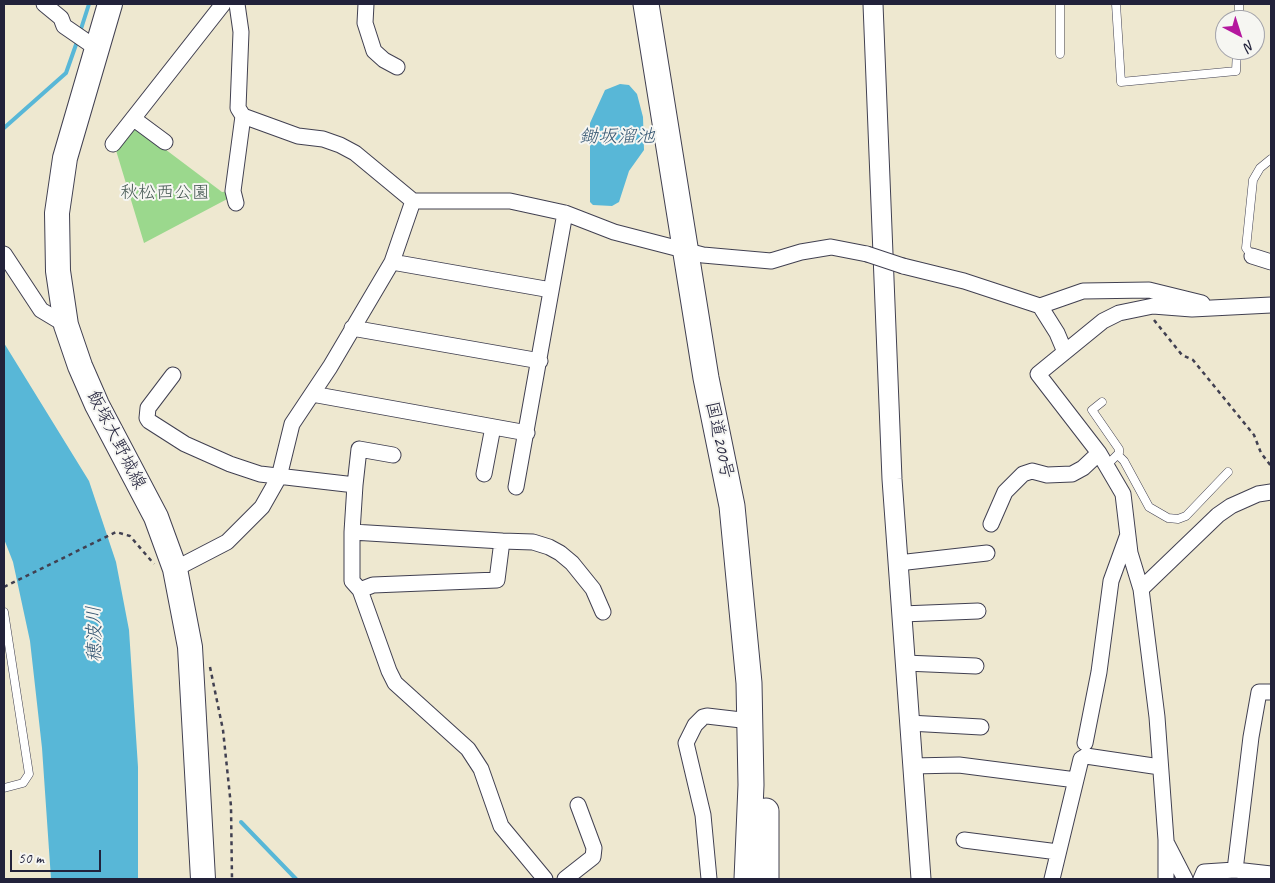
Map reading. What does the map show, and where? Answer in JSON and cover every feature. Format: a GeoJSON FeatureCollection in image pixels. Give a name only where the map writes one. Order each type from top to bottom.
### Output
{"type":"FeatureCollection","features":[{"type":"Feature","properties":{"kind":"highway","name":"国道200号"},"geometry":{"type":"LineString","coordinates":[[646,4],[740,472],[759,611],[766,698],[766,879]]}},
{"type":"Feature","properties":{"kind":"highway","name":"国道200号"},"geometry":{"type":"LineString","coordinates":[[663,4],[695,253],[706,378],[732,506],[744,609],[750,721],[751,785],[747,879]]}},
{"type":"Feature","properties":{"kind":"main road","name":"飯塚大野城線"},"geometry":{"type":"LineString","coordinates":[[110,4],[92,46],[65,158],[57,213],[58,271],[66,325],[80,366],[97,405],[156,517],[167,569],[190,647],[203,879]]}},
{"type":"Feature","properties":{"kind":"street"},"geometry":{"type":"LineString","coordinates":[[44,4],[71,31],[92,46]]}},
{"type":"Feature","properties":{"kind":"street"},"geometry":{"type":"LineString","coordinates":[[113,144],[223,4]]}},
{"type":"Feature","properties":{"kind":"street"},"geometry":{"type":"LineString","coordinates":[[237,4],[241,32],[238,108],[243,116],[298,136],[323,139],[340,145],[355,153],[413,201],[510,201],[565,213],[614,232],[695,253],[771,261],[801,252],[831,247],[867,254],[903,266],[964,281],[1040,306],[1083,291],[1149,290],[1233,308]]}},
{"type":"Feature","properties":{"kind":"street"},"geometry":{"type":"LineString","coordinates":[[366,4],[365,23],[374,52],[397,67]]}},
{"type":"Feature","properties":{"kind":"street"},"geometry":{"type":"LineString","coordinates":[[873,4],[892,479],[921,879]]}},
{"type":"Feature","properties":{"kind":"street"},"geometry":{"type":"LineString","coordinates":[[236,203],[233,191],[243,116]]}},
{"type":"Feature","properties":{"kind":"street"},"geometry":{"type":"LineString","coordinates":[[134,119],[165,142]]}},
{"type":"Feature","properties":{"kind":"street"},"geometry":{"type":"LineString","coordinates":[[167,569],[227,542],[237,535],[262,507],[279,477],[292,424],[392,262],[413,201]]}},
{"type":"Feature","properties":{"kind":"street"},"geometry":{"type":"LineString","coordinates":[[516,487],[540,362],[565,213]]}},
{"type":"Feature","properties":{"kind":"street"},"geometry":{"type":"LineString","coordinates":[[4,254],[41,310],[66,325]]}},
{"type":"Feature","properties":{"kind":"street"},"geometry":{"type":"LineString","coordinates":[[1252,256],[1271,262]]}},
{"type":"Feature","properties":{"kind":"street"},"geometry":{"type":"LineString","coordinates":[[392,262],[551,290]]}},
{"type":"Feature","properties":{"kind":"street"},"geometry":{"type":"LineString","coordinates":[[1166,879],[1166,840],[1157,717],[1141,589],[1130,553],[1123,494],[1108,458],[1038,374],[1103,321],[1132,309],[1152,306],[1178,309],[1271,305]]}},
{"type":"Feature","properties":{"kind":"street"},"geometry":{"type":"LineString","coordinates":[[1040,306],[1057,333],[1065,352]]}},
{"type":"Feature","properties":{"kind":"street"},"geometry":{"type":"LineString","coordinates":[[352,328],[540,362]]}},
{"type":"Feature","properties":{"kind":"street"},"geometry":{"type":"LineString","coordinates":[[173,375],[148,408],[147,413],[149,421],[185,444],[230,464],[279,477],[355,485]]}},
{"type":"Feature","properties":{"kind":"street"},"geometry":{"type":"LineString","coordinates":[[312,394],[527,433]]}},
{"type":"Feature","properties":{"kind":"street"},"geometry":{"type":"LineString","coordinates":[[484,474],[492,426]]}},
{"type":"Feature","properties":{"kind":"street"},"geometry":{"type":"LineString","coordinates":[[393,455],[359,449],[352,532],[352,581],[360,590],[372,628],[395,683],[468,749],[481,769],[501,826],[544,879]]}},
{"type":"Feature","properties":{"kind":"street"},"geometry":{"type":"LineString","coordinates":[[991,524],[1005,492],[1023,474],[1032,471],[1060,476],[1072,474],[1108,458]]}},
{"type":"Feature","properties":{"kind":"street"},"geometry":{"type":"LineString","coordinates":[[1141,589],[1218,514],[1258,494],[1271,492]]}},
{"type":"Feature","properties":{"kind":"street"},"geometry":{"type":"LineString","coordinates":[[352,532],[533,542],[560,553],[572,563],[593,589],[603,612]]}},
{"type":"Feature","properties":{"kind":"street"},"geometry":{"type":"LineString","coordinates":[[1086,743],[1099,672],[1111,581],[1127,536]]}},
{"type":"Feature","properties":{"kind":"street"},"geometry":{"type":"LineString","coordinates":[[360,590],[373,586],[498,580],[502,541]]}},
{"type":"Feature","properties":{"kind":"street"},"geometry":{"type":"LineString","coordinates":[[898,563],[987,553]]}},
{"type":"Feature","properties":{"kind":"street"},"geometry":{"type":"LineString","coordinates":[[902,614],[978,611]]}},
{"type":"Feature","properties":{"kind":"street"},"geometry":{"type":"LineString","coordinates":[[905,663],[976,666]]}},
{"type":"Feature","properties":{"kind":"street"},"geometry":{"type":"LineString","coordinates":[[1235,870],[1251,737],[1259,692],[1271,692]]}},
{"type":"Feature","properties":{"kind":"street"},"geometry":{"type":"LineString","coordinates":[[709,879],[703,815],[686,743],[694,725],[703,717],[750,721]]}},
{"type":"Feature","properties":{"kind":"street"},"geometry":{"type":"LineString","coordinates":[[909,722],[981,727]]}},
{"type":"Feature","properties":{"kind":"street"},"geometry":{"type":"LineString","coordinates":[[1052,879],[1081,759],[1086,756],[1160,766]]}},
{"type":"Feature","properties":{"kind":"street"},"geometry":{"type":"LineString","coordinates":[[912,766],[959,765],[1076,780]]}},
{"type":"Feature","properties":{"kind":"street"},"geometry":{"type":"LineString","coordinates":[[565,879],[594,857],[594,848],[578,805]]}},
{"type":"Feature","properties":{"kind":"street"},"geometry":{"type":"LineString","coordinates":[[964,840],[1058,852]]}},
{"type":"Feature","properties":{"kind":"street"},"geometry":{"type":"LineString","coordinates":[[1166,840],[1185,879]]}},
{"type":"Feature","properties":{"kind":"street"},"geometry":{"type":"LineString","coordinates":[[1200,879],[1204,872],[1235,870],[1271,874],[1271,879]]}},
{"type":"Feature","properties":{"kind":"lane"},"geometry":{"type":"LineString","coordinates":[[1060,4],[1060,54]]}},
{"type":"Feature","properties":{"kind":"lane"},"geometry":{"type":"LineString","coordinates":[[1116,4],[1121,82],[1236,71],[1237,60]]}},
{"type":"Feature","properties":{"kind":"lane"},"geometry":{"type":"LineString","coordinates":[[1252,256],[1246,248],[1253,180],[1260,168],[1271,159]]}},
{"type":"Feature","properties":{"kind":"lane"},"geometry":{"type":"LineString","coordinates":[[1102,402],[1092,410],[1119,449],[1108,458]]}},
{"type":"Feature","properties":{"kind":"lane"},"geometry":{"type":"LineString","coordinates":[[1108,458],[1124,461],[1148,507],[1168,518],[1178,519],[1186,516],[1228,472]]}},
{"type":"Feature","properties":{"kind":"lane"},"geometry":{"type":"LineString","coordinates":[[4,612],[29,774],[23,783],[4,788]]}},
{"type":"Feature","properties":{"kind":"path"},"geometry":{"type":"LineString","coordinates":[[1151,316],[1182,354],[1193,360],[1254,435],[1261,452],[1271,466]]}},
{"type":"Feature","properties":{"kind":"path"},"geometry":{"type":"LineString","coordinates":[[4,587],[116,532],[130,536],[167,569]]}},
{"type":"Feature","properties":{"kind":"path"},"geometry":{"type":"LineString","coordinates":[[209,662],[223,730],[231,806],[232,879]]}},
{"type":"Feature","properties":{"kind":"green space","name":"秋松西公園"},"geometry":{"type":"Polygon","coordinates":[[[133,125],[222,192],[231,191],[231,197],[144,243],[115,147],[133,125]]]}},
{"type":"Feature","properties":{"kind":"water","name":"鋤坂溜池"},"geometry":{"type":"Polygon","coordinates":[[[620,84],[629,85],[637,94],[643,117],[644,150],[629,171],[619,202],[612,206],[593,205],[590,202],[590,123],[605,90],[620,84]]]}},
{"type":"Feature","properties":{"kind":"water","name":"穂波川"},"geometry":{"type":"Polygon","coordinates":[[[4,343],[89,481],[116,562],[129,630],[138,767],[138,879],[51,879],[42,748],[30,641],[13,562],[4,539],[4,343]]]}},
{"type":"Feature","properties":{"kind":"waterway"},"geometry":{"type":"LineString","coordinates":[[80,32],[89,4]]}},
{"type":"Feature","properties":{"kind":"waterway"},"geometry":{"type":"LineString","coordinates":[[4,128],[66,73],[78,39]]}},
{"type":"Feature","properties":{"kind":"waterway"},"geometry":{"type":"LineString","coordinates":[[241,822],[296,879]]}}]}
